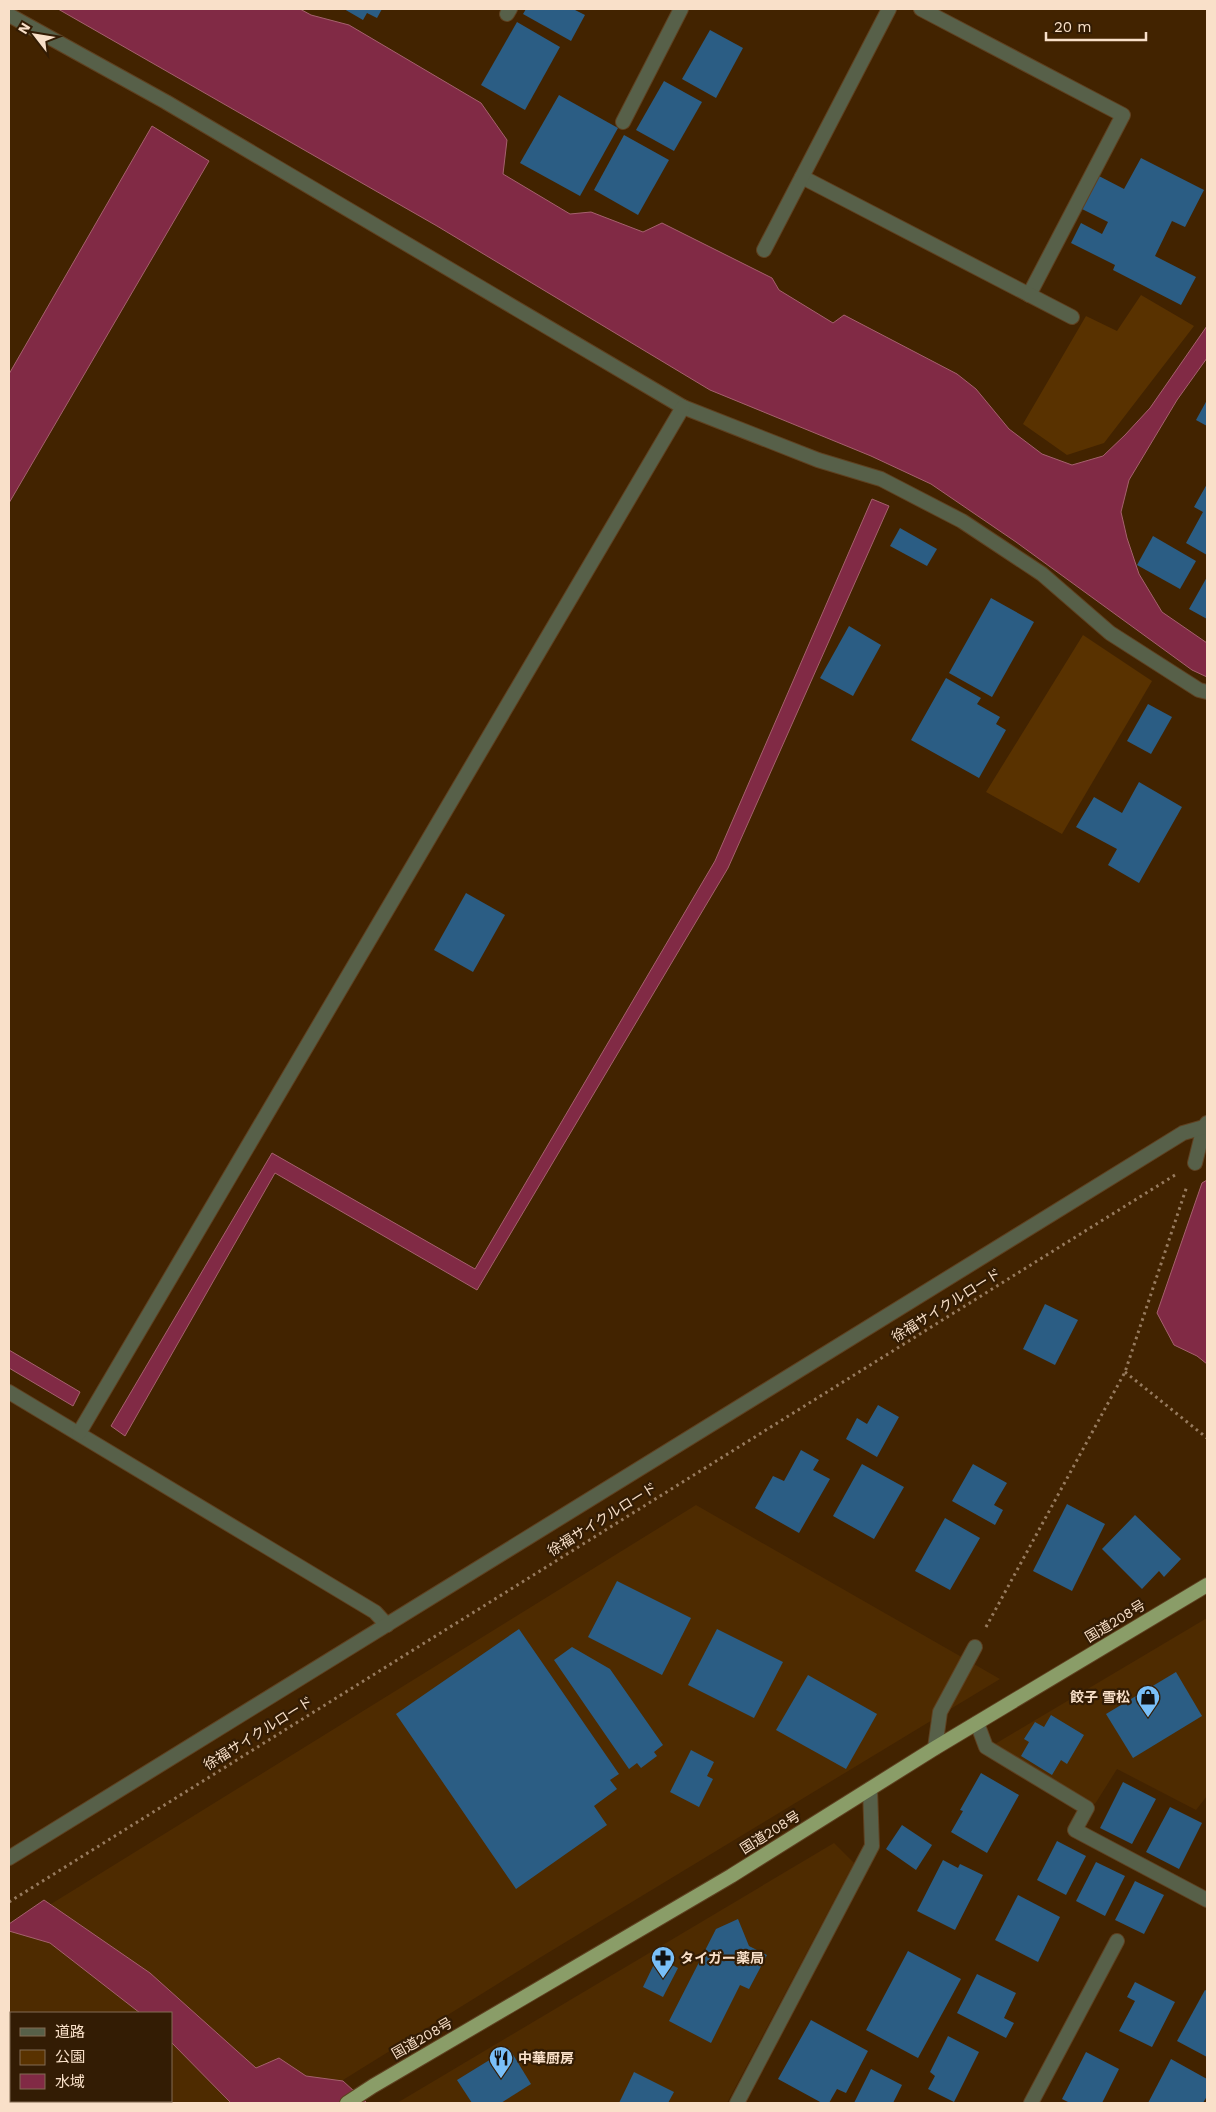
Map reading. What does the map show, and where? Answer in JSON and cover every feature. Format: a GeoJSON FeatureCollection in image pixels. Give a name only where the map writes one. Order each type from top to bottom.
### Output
{"type":"FeatureCollection","features":[{"type":"Feature","properties":{"kind":"highway","name":"国道208号"},"geometry":{"type":"LineString","coordinates":[[347,2103],[731,1876],[935,1748],[1207,1584]]}},
{"type":"Feature","properties":{"kind":"street"},"geometry":{"type":"LineString","coordinates":[[623,122],[681,9]]}},
{"type":"Feature","properties":{"kind":"street"},"geometry":{"type":"LineString","coordinates":[[764,250],[889,9]]}},
{"type":"Feature","properties":{"kind":"street"},"geometry":{"type":"LineString","coordinates":[[921,9],[1123,116],[1029,295]]}},
{"type":"Feature","properties":{"kind":"street"},"geometry":{"type":"LineString","coordinates":[[9,15],[166,102],[683,407],[818,460],[881,479],[962,521],[1042,574],[1110,633],[1199,690],[1207,692]]}},
{"type":"Feature","properties":{"kind":"street"},"geometry":{"type":"LineString","coordinates":[[802,177],[1072,317]]}},
{"type":"Feature","properties":{"kind":"street"},"geometry":{"type":"LineString","coordinates":[[79,1433],[683,407]]}},
{"type":"Feature","properties":{"kind":"street"},"geometry":{"type":"LineString","coordinates":[[1195,1163],[1206,1125]]}},
{"type":"Feature","properties":{"kind":"street"},"geometry":{"type":"LineString","coordinates":[[9,1858],[1184,1132],[1206,1125]]}},
{"type":"Feature","properties":{"kind":"street"},"geometry":{"type":"LineString","coordinates":[[9,1392],[375,1612],[387,1625]]}},
{"type":"Feature","properties":{"kind":"street"},"geometry":{"type":"LineString","coordinates":[[935,1748],[940,1712],[975,1647]]}},
{"type":"Feature","properties":{"kind":"street"},"geometry":{"type":"LineString","coordinates":[[977,1723],[986,1747],[1087,1808],[1075,1830],[1207,1900]]}},
{"type":"Feature","properties":{"kind":"street"},"geometry":{"type":"LineString","coordinates":[[738,2103],[872,1846],[870,1789]]}},
{"type":"Feature","properties":{"kind":"street"},"geometry":{"type":"LineString","coordinates":[[1030,2103],[1117,1940]]}},
{"type":"Feature","properties":{"kind":"path"},"geometry":{"type":"LineString","coordinates":[[975,1647],[1125,1372],[1195,1163]]}},
{"type":"Feature","properties":{"kind":"path","name":"徐福サイクルロード"},"geometry":{"type":"LineString","coordinates":[[9,1902],[1195,1163]]}},
{"type":"Feature","properties":{"kind":"path"},"geometry":{"type":"LineString","coordinates":[[1125,1372],[1207,1438]]}},
{"type":"Feature","properties":{"kind":"shaded area"},"geometry":{"type":"Polygon","coordinates":[[[696,1505],[1000,1679],[541,1957],[306,2103],[9,2103],[9,1930],[696,1505]]]}},
{"type":"Feature","properties":{"kind":"shaded area"},"geometry":{"type":"Polygon","coordinates":[[[1207,1618],[1207,1796],[1196,1810],[1117,1769],[1095,1804],[995,1744],[1207,1618]]]}},
{"type":"Feature","properties":{"kind":"shaded area"},"geometry":{"type":"Polygon","coordinates":[[[834,1843],[854,1863],[727,2103],[397,2103],[834,1843]]]}},
{"type":"Feature","properties":{"kind":"green space"},"geometry":{"type":"Polygon","coordinates":[[[1141,295],[1194,326],[1104,443],[1067,455],[1023,424],[1086,316],[1117,331],[1141,295]]]}},
{"type":"Feature","properties":{"kind":"green space"},"geometry":{"type":"Polygon","coordinates":[[[1083,635],[1152,681],[1062,834],[986,792],[1083,635]]]}},
{"type":"Feature","properties":{"kind":"water"},"geometry":{"type":"Polygon","coordinates":[[[58,9],[300,9],[311,15],[349,25],[481,103],[507,140],[503,174],[570,214],[591,212],[643,232],[662,223],[772,278],[779,290],[833,323],[844,315],[957,374],[976,389],[1009,429],[1042,454],[1072,465],[1103,456],[1125,435],[1150,408],[1207,326],[1207,358],[1177,400],[1129,480],[1121,512],[1139,574],[1162,612],[1207,643],[1207,677],[1192,670],[1016,542],[931,484],[871,456],[710,390],[437,226],[58,9]]]}},
{"type":"Feature","properties":{"kind":"water"},"geometry":{"type":"Polygon","coordinates":[[[152,126],[209,161],[9,503],[9,374],[152,126]]]}},
{"type":"Feature","properties":{"kind":"water"},"geometry":{"type":"Polygon","coordinates":[[[872,499],[889,506],[728,868],[477,1290],[275,1173],[125,1436],[111,1426],[272,1153],[475,1269],[715,861],[872,499]]]}},
{"type":"Feature","properties":{"kind":"water"},"geometry":{"type":"Polygon","coordinates":[[[1207,1180],[1207,1364],[1197,1356],[1174,1345],[1157,1313],[1202,1183],[1207,1180]]]}},
{"type":"Feature","properties":{"kind":"water"},"geometry":{"type":"Polygon","coordinates":[[[9,1350],[80,1392],[73,1406],[9,1368],[9,1350]]]}},
{"type":"Feature","properties":{"kind":"water"},"geometry":{"type":"Polygon","coordinates":[[[44,1900],[150,1973],[256,2068],[279,2058],[306,2076],[343,2081],[367,2103],[231,2103],[172,2043],[172,2012],[139,2012],[50,1943],[9,1931],[9,1924],[44,1900]]]}},
{"type":"Feature","properties":{"kind":"building"},"geometry":{"type":"Polygon","coordinates":[[[344,9],[382,9],[377,18],[367,13],[363,20],[344,9]]]}},
{"type":"Feature","properties":{"kind":"building"},"geometry":{"type":"Polygon","coordinates":[[[526,9],[573,9],[585,15],[571,41],[523,14],[526,9]]]}},
{"type":"Feature","properties":{"kind":"building"},"geometry":{"type":"Polygon","coordinates":[[[517,22],[560,47],[525,110],[481,85],[517,22]]]}},
{"type":"Feature","properties":{"kind":"building"},"geometry":{"type":"Polygon","coordinates":[[[710,30],[743,48],[716,98],[682,79],[710,30]]]}},
{"type":"Feature","properties":{"kind":"building"},"geometry":{"type":"Polygon","coordinates":[[[664,81],[702,102],[674,151],[636,130],[664,81]]]}},
{"type":"Feature","properties":{"kind":"building"},"geometry":{"type":"Polygon","coordinates":[[[559,95],[618,128],[580,196],[520,163],[559,95]]]}},
{"type":"Feature","properties":{"kind":"building"},"geometry":{"type":"Polygon","coordinates":[[[624,135],[669,160],[638,215],[594,190],[624,135]]]}},
{"type":"Feature","properties":{"kind":"building"},"geometry":{"type":"Polygon","coordinates":[[[1141,158],[1204,190],[1185,227],[1172,221],[1155,256],[1196,277],[1181,305],[1113,270],[1115,265],[1071,243],[1081,223],[1102,234],[1108,222],[1080,208],[1097,175],[1124,189],[1141,158]]]}},
{"type":"Feature","properties":{"kind":"building"},"geometry":{"type":"Polygon","coordinates":[[[1207,400],[1207,426],[1196,420],[1207,400]]]}},
{"type":"Feature","properties":{"kind":"building"},"geometry":{"type":"Polygon","coordinates":[[[1207,484],[1207,555],[1186,543],[1203,512],[1194,507],[1207,484]]]}},
{"type":"Feature","properties":{"kind":"building"},"geometry":{"type":"Polygon","coordinates":[[[900,528],[937,549],[927,566],[890,546],[900,528]]]}},
{"type":"Feature","properties":{"kind":"building"},"geometry":{"type":"Polygon","coordinates":[[[1153,536],[1196,561],[1180,589],[1137,565],[1153,536]]]}},
{"type":"Feature","properties":{"kind":"building"},"geometry":{"type":"Polygon","coordinates":[[[1207,577],[1207,619],[1189,609],[1207,577]]]}},
{"type":"Feature","properties":{"kind":"building"},"geometry":{"type":"Polygon","coordinates":[[[991,598],[1034,622],[992,697],[949,673],[991,598]]]}},
{"type":"Feature","properties":{"kind":"building"},"geometry":{"type":"Polygon","coordinates":[[[849,626],[881,645],[853,696],[820,678],[849,626]]]}},
{"type":"Feature","properties":{"kind":"building"},"geometry":{"type":"Polygon","coordinates":[[[946,678],[981,698],[977,704],[1000,717],[996,724],[1006,730],[979,778],[911,740],[946,678]]]}},
{"type":"Feature","properties":{"kind":"building"},"geometry":{"type":"Polygon","coordinates":[[[1148,704],[1172,717],[1151,754],[1127,741],[1148,704]]]}},
{"type":"Feature","properties":{"kind":"building"},"geometry":{"type":"Polygon","coordinates":[[[1139,782],[1182,807],[1139,883],[1108,865],[1117,849],[1076,827],[1094,797],[1122,813],[1139,782]]]}},
{"type":"Feature","properties":{"kind":"building"},"geometry":{"type":"Polygon","coordinates":[[[466,893],[505,915],[473,972],[434,950],[466,893]]]}},
{"type":"Feature","properties":{"kind":"building"},"geometry":{"type":"Polygon","coordinates":[[[1045,1304],[1078,1320],[1055,1365],[1023,1349],[1045,1304]]]}},
{"type":"Feature","properties":{"kind":"building"},"geometry":{"type":"Polygon","coordinates":[[[878,1405],[899,1417],[877,1457],[846,1439],[857,1418],[867,1424],[878,1405]]]}},
{"type":"Feature","properties":{"kind":"building"},"geometry":{"type":"Polygon","coordinates":[[[801,1450],[819,1460],[813,1470],[830,1479],[799,1533],[755,1508],[773,1476],[784,1481],[801,1450]]]}},
{"type":"Feature","properties":{"kind":"building"},"geometry":{"type":"Polygon","coordinates":[[[862,1464],[904,1487],[874,1539],[833,1516],[862,1464]]]}},
{"type":"Feature","properties":{"kind":"building"},"geometry":{"type":"Polygon","coordinates":[[[973,1464],[1007,1483],[994,1505],[1003,1510],[995,1525],[952,1501],[973,1464]]]}},
{"type":"Feature","properties":{"kind":"building"},"geometry":{"type":"Polygon","coordinates":[[[1067,1504],[1105,1524],[1072,1591],[1033,1571],[1067,1504]]]}},
{"type":"Feature","properties":{"kind":"building"},"geometry":{"type":"Polygon","coordinates":[[[1135,1515],[1181,1559],[1164,1577],[1159,1571],[1142,1589],[1102,1549],[1135,1515]]]}},
{"type":"Feature","properties":{"kind":"building"},"geometry":{"type":"Polygon","coordinates":[[[945,1518],[980,1538],[950,1590],[915,1571],[945,1518]]]}},
{"type":"Feature","properties":{"kind":"building"},"geometry":{"type":"Polygon","coordinates":[[[617,1581],[691,1618],[662,1675],[588,1637],[617,1581]]]}},
{"type":"Feature","properties":{"kind":"building"},"geometry":{"type":"Polygon","coordinates":[[[519,1629],[619,1774],[610,1780],[617,1789],[594,1806],[607,1825],[516,1889],[396,1714],[519,1629]]]}},
{"type":"Feature","properties":{"kind":"building"},"geometry":{"type":"Polygon","coordinates":[[[717,1629],[783,1662],[754,1718],[688,1685],[717,1629]]]}},
{"type":"Feature","properties":{"kind":"building"},"geometry":{"type":"Polygon","coordinates":[[[572,1647],[610,1669],[663,1745],[654,1752],[657,1756],[641,1768],[637,1763],[629,1769],[554,1660],[572,1647]]]}},
{"type":"Feature","properties":{"kind":"building"},"geometry":{"type":"Polygon","coordinates":[[[1176,1672],[1202,1716],[1133,1758],[1106,1714],[1176,1672]]]}},
{"type":"Feature","properties":{"kind":"building"},"geometry":{"type":"Polygon","coordinates":[[[808,1675],[877,1714],[846,1769],[776,1730],[808,1675]]]}},
{"type":"Feature","properties":{"kind":"building"},"geometry":{"type":"Polygon","coordinates":[[[1051,1715],[1084,1735],[1067,1764],[1061,1760],[1052,1775],[1021,1756],[1029,1742],[1024,1739],[1035,1722],[1044,1727],[1051,1715]]]}},
{"type":"Feature","properties":{"kind":"building"},"geometry":{"type":"Polygon","coordinates":[[[691,1750],[714,1762],[707,1776],[713,1779],[699,1807],[670,1792],[691,1750]]]}},
{"type":"Feature","properties":{"kind":"building"},"geometry":{"type":"Polygon","coordinates":[[[981,1773],[1019,1795],[987,1853],[951,1832],[963,1811],[960,1810],[981,1773]]]}},
{"type":"Feature","properties":{"kind":"building"},"geometry":{"type":"Polygon","coordinates":[[[1123,1782],[1156,1799],[1132,1844],[1100,1828],[1123,1782]]]}},
{"type":"Feature","properties":{"kind":"building"},"geometry":{"type":"Polygon","coordinates":[[[1170,1807],[1202,1823],[1179,1869],[1146,1852],[1170,1807]]]}},
{"type":"Feature","properties":{"kind":"building"},"geometry":{"type":"Polygon","coordinates":[[[902,1825],[932,1845],[916,1870],[886,1849],[902,1825]]]}},
{"type":"Feature","properties":{"kind":"building"},"geometry":{"type":"Polygon","coordinates":[[[1057,1841],[1086,1856],[1066,1895],[1037,1880],[1057,1841]]]}},
{"type":"Feature","properties":{"kind":"building"},"geometry":{"type":"Polygon","coordinates":[[[943,1860],[958,1868],[960,1864],[983,1875],[955,1930],[917,1911],[943,1860]]]}},
{"type":"Feature","properties":{"kind":"building"},"geometry":{"type":"Polygon","coordinates":[[[1096,1862],[1125,1876],[1105,1916],[1076,1901],[1096,1862]]]}},
{"type":"Feature","properties":{"kind":"building"},"geometry":{"type":"Polygon","coordinates":[[[1135,1881],[1164,1895],[1144,1934],[1115,1920],[1135,1881]]]}},
{"type":"Feature","properties":{"kind":"building"},"geometry":{"type":"Polygon","coordinates":[[[1018,1895],[1060,1917],[1038,1962],[995,1940],[1018,1895]]]}},
{"type":"Feature","properties":{"kind":"building"},"geometry":{"type":"Polygon","coordinates":[[[738,1919],[749,1946],[767,1955],[749,1989],[740,1985],[711,2043],[669,2021],[716,1929],[738,1919]]]}},
{"type":"Feature","properties":{"kind":"building"},"geometry":{"type":"Polygon","coordinates":[[[908,1951],[961,1979],[918,2058],[866,2030],[908,1951]]]}},
{"type":"Feature","properties":{"kind":"building"},"geometry":{"type":"Polygon","coordinates":[[[657,1958],[678,1968],[663,1997],[643,1987],[657,1958]]]}},
{"type":"Feature","properties":{"kind":"building"},"geometry":{"type":"Polygon","coordinates":[[[977,1974],[1016,1993],[1004,2018],[1014,2023],[1006,2038],[957,2013],[977,1974]]]}},
{"type":"Feature","properties":{"kind":"building"},"geometry":{"type":"Polygon","coordinates":[[[1135,1982],[1175,2002],[1152,2047],[1119,2031],[1135,2001],[1127,1997],[1135,1982]]]}},
{"type":"Feature","properties":{"kind":"building"},"geometry":{"type":"Polygon","coordinates":[[[1205,1990],[1207,1991],[1207,2057],[1177,2041],[1205,1990]]]}},
{"type":"Feature","properties":{"kind":"building"},"geometry":{"type":"Polygon","coordinates":[[[811,2020],[868,2051],[846,2093],[837,2089],[829,2103],[822,2103],[778,2079],[811,2020]]]}},
{"type":"Feature","properties":{"kind":"building"},"geometry":{"type":"Polygon","coordinates":[[[948,2036],[979,2052],[954,2102],[928,2089],[935,2076],[930,2072],[948,2036]]]}},
{"type":"Feature","properties":{"kind":"building"},"geometry":{"type":"Polygon","coordinates":[[[509,2048],[531,2084],[501,2103],[472,2103],[457,2080],[509,2048]]]}},
{"type":"Feature","properties":{"kind":"building"},"geometry":{"type":"Polygon","coordinates":[[[1086,2052],[1119,2069],[1102,2103],[1070,2103],[1062,2099],[1086,2052]]]}},
{"type":"Feature","properties":{"kind":"building"},"geometry":{"type":"Polygon","coordinates":[[[1171,2059],[1207,2079],[1207,2096],[1203,2103],[1148,2103],[1171,2059]]]}},
{"type":"Feature","properties":{"kind":"building"},"geometry":{"type":"Polygon","coordinates":[[[871,2069],[902,2085],[893,2103],[854,2103],[871,2069]]]}},
{"type":"Feature","properties":{"kind":"building"},"geometry":{"type":"Polygon","coordinates":[[[634,2072],[674,2092],[668,2103],[619,2103],[634,2072]]]}},
{"type":"Feature","properties":{"kind":"place","name":"餃子 雪松"},"geometry":{"type":"Point","coordinates":[1148,1718]}},
{"type":"Feature","properties":{"kind":"place","name":"タイガー薬局"},"geometry":{"type":"Point","coordinates":[663,1979]}},
{"type":"Feature","properties":{"kind":"place","name":"中華厨房"},"geometry":{"type":"Point","coordinates":[501,2079]}}]}
